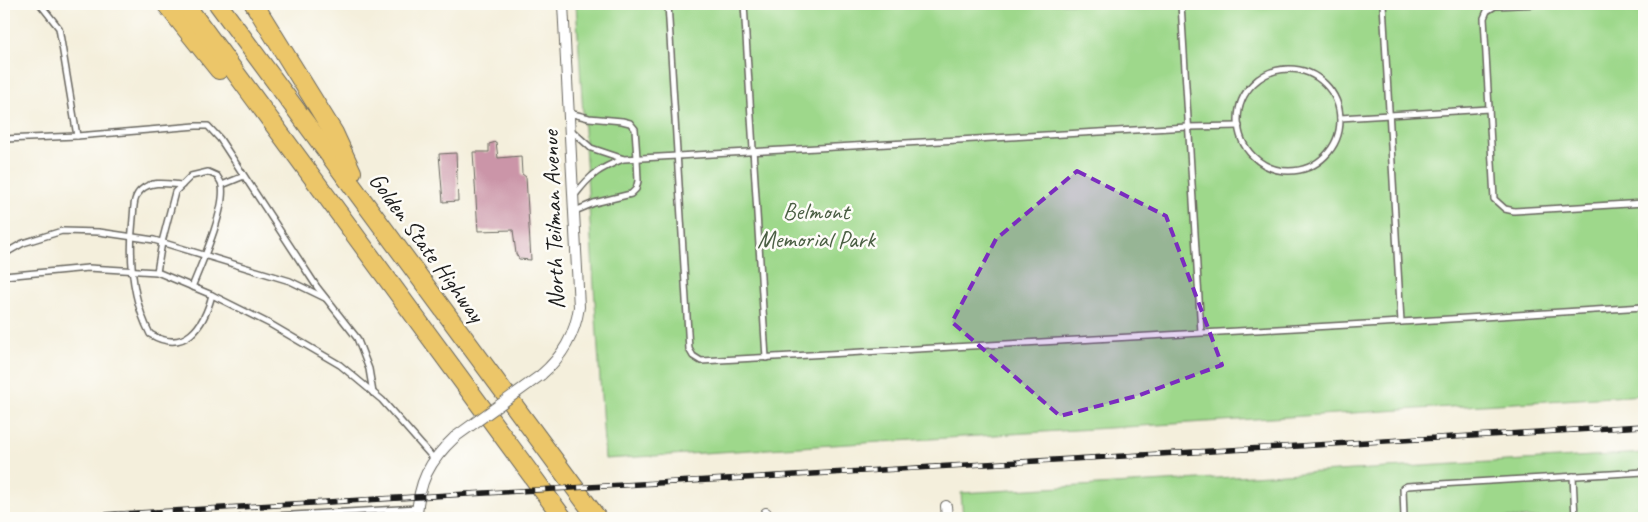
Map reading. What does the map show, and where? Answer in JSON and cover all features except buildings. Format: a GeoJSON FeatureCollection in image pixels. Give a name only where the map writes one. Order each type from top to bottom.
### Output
{"type":"FeatureCollection","features":[{"type":"Feature","properties":{"kind":"highway"},"geometry":{"type":"LineString","coordinates":[[166,4],[412,314]]}},
{"type":"Feature","properties":{"kind":"highway"},"geometry":{"type":"LineString","coordinates":[[185,4],[562,518]]}},
{"type":"Feature","properties":{"kind":"highway","name":"Golden State Highway"},"geometry":{"type":"LineString","coordinates":[[218,4],[597,518]]}},
{"type":"Feature","properties":{"kind":"highway"},"geometry":{"type":"LineString","coordinates":[[254,4],[334,134],[374,214]]}},
{"type":"Feature","properties":{"kind":"street","name":"North Teilman Avenue"},"geometry":{"type":"LineString","coordinates":[[417,514],[420,489],[434,459],[455,437],[541,375],[560,356],[577,321],[579,290],[563,4]]}},
{"type":"Feature","properties":{"kind":"street"},"geometry":{"type":"LineString","coordinates":[[946,506],[947,518]]}},
{"type":"Feature","properties":{"kind":"lane"},"geometry":{"type":"LineString","coordinates":[[40,4],[59,28],[78,136]]}},
{"type":"Feature","properties":{"kind":"lane"},"geometry":{"type":"LineString","coordinates":[[668,4],[689,349],[693,356],[701,361],[1644,307]]}},
{"type":"Feature","properties":{"kind":"lane"},"geometry":{"type":"LineString","coordinates":[[744,4],[766,358]]}},
{"type":"Feature","properties":{"kind":"lane"},"geometry":{"type":"LineString","coordinates":[[1180,4],[1201,332]]}},
{"type":"Feature","properties":{"kind":"lane"},"geometry":{"type":"LineString","coordinates":[[1383,4],[1401,322]]}},
{"type":"Feature","properties":{"kind":"lane"},"geometry":{"type":"LineString","coordinates":[[1536,4],[1494,6],[1487,11],[1484,18],[1494,199],[1505,209],[1526,210],[1644,203]]}},
{"type":"Feature","properties":{"kind":"lane"},"geometry":{"type":"LineString","coordinates":[[1288,69],[1302,71],[1315,76],[1326,85],[1335,96],[1340,109],[1340,118],[1338,136],[1332,149],[1323,159],[1298,171],[1284,171],[1271,168],[1259,161],[1249,152],[1242,140],[1238,126],[1239,112],[1243,99],[1250,87],[1261,78],[1288,69]]}},
{"type":"Feature","properties":{"kind":"lane"},"geometry":{"type":"LineString","coordinates":[[1340,118],[1489,109]]}},
{"type":"Feature","properties":{"kind":"lane"},"geometry":{"type":"LineString","coordinates":[[569,112],[589,118],[630,123],[635,130],[637,158],[638,181],[636,189],[631,194],[594,203],[574,211]]}},
{"type":"Feature","properties":{"kind":"lane"},"geometry":{"type":"LineString","coordinates":[[4,139],[78,136],[208,126],[220,139],[276,226],[326,298],[357,338],[369,369],[373,393]]}},
{"type":"Feature","properties":{"kind":"lane"},"geometry":{"type":"LineString","coordinates":[[574,197],[588,178],[598,170],[624,159],[1188,127],[1238,126]]}},
{"type":"Feature","properties":{"kind":"lane"},"geometry":{"type":"LineString","coordinates":[[570,130],[591,148],[624,159]]}},
{"type":"Feature","properties":{"kind":"lane"},"geometry":{"type":"LineString","coordinates":[[157,272],[162,242],[175,192],[191,176],[208,172],[218,176],[222,185],[222,195],[217,219],[192,287]]}},
{"type":"Feature","properties":{"kind":"lane"},"geometry":{"type":"LineString","coordinates":[[222,185],[244,176]]}},
{"type":"Feature","properties":{"kind":"lane"},"geometry":{"type":"LineString","coordinates":[[182,185],[160,182],[142,189],[134,199],[131,236],[132,270],[144,322],[150,334],[165,340],[178,341],[192,334],[203,321],[212,294]]}},
{"type":"Feature","properties":{"kind":"lane"},"geometry":{"type":"LineString","coordinates":[[4,254],[23,243],[62,231],[99,232],[131,236],[162,242],[290,281],[326,298]]}},
{"type":"Feature","properties":{"kind":"lane"},"geometry":{"type":"LineString","coordinates":[[4,276],[88,268],[157,272],[212,294],[270,324],[340,365],[382,400],[434,459]]}},
{"type":"Feature","properties":{"kind":"lane"},"geometry":{"type":"LineString","coordinates":[[1404,518],[1402,494],[1403,488],[1407,486],[1644,472]]}},
{"type":"Feature","properties":{"kind":"lane"},"geometry":{"type":"LineString","coordinates":[[1573,476],[1575,518]]}},
{"type":"Feature","properties":{"kind":"lane"},"geometry":{"type":"LineString","coordinates":[[240,518],[417,514]]}},
{"type":"Feature","properties":{"kind":"highlighted area"},"geometry":{"type":"Polygon","coordinates":[[[1077,171],[1166,216],[1222,365],[1140,395],[1060,416],[952,322],[996,239],[1077,171]]]}},
{"type":"Feature","properties":{"kind":"green space","name":"Belmont Memorial Park"},"geometry":{"type":"Polygon","coordinates":[[[576,4],[1644,4],[1644,395],[605,459],[576,4]]]}},
{"type":"Feature","properties":{"kind":"green space"},"geometry":{"type":"Polygon","coordinates":[[[1644,453],[1644,518],[963,518],[961,493],[1644,453]]]}},
{"type":"Feature","properties":{"kind":"railway"},"geometry":{"type":"LineString","coordinates":[[51,518],[1644,426]]}}]}
